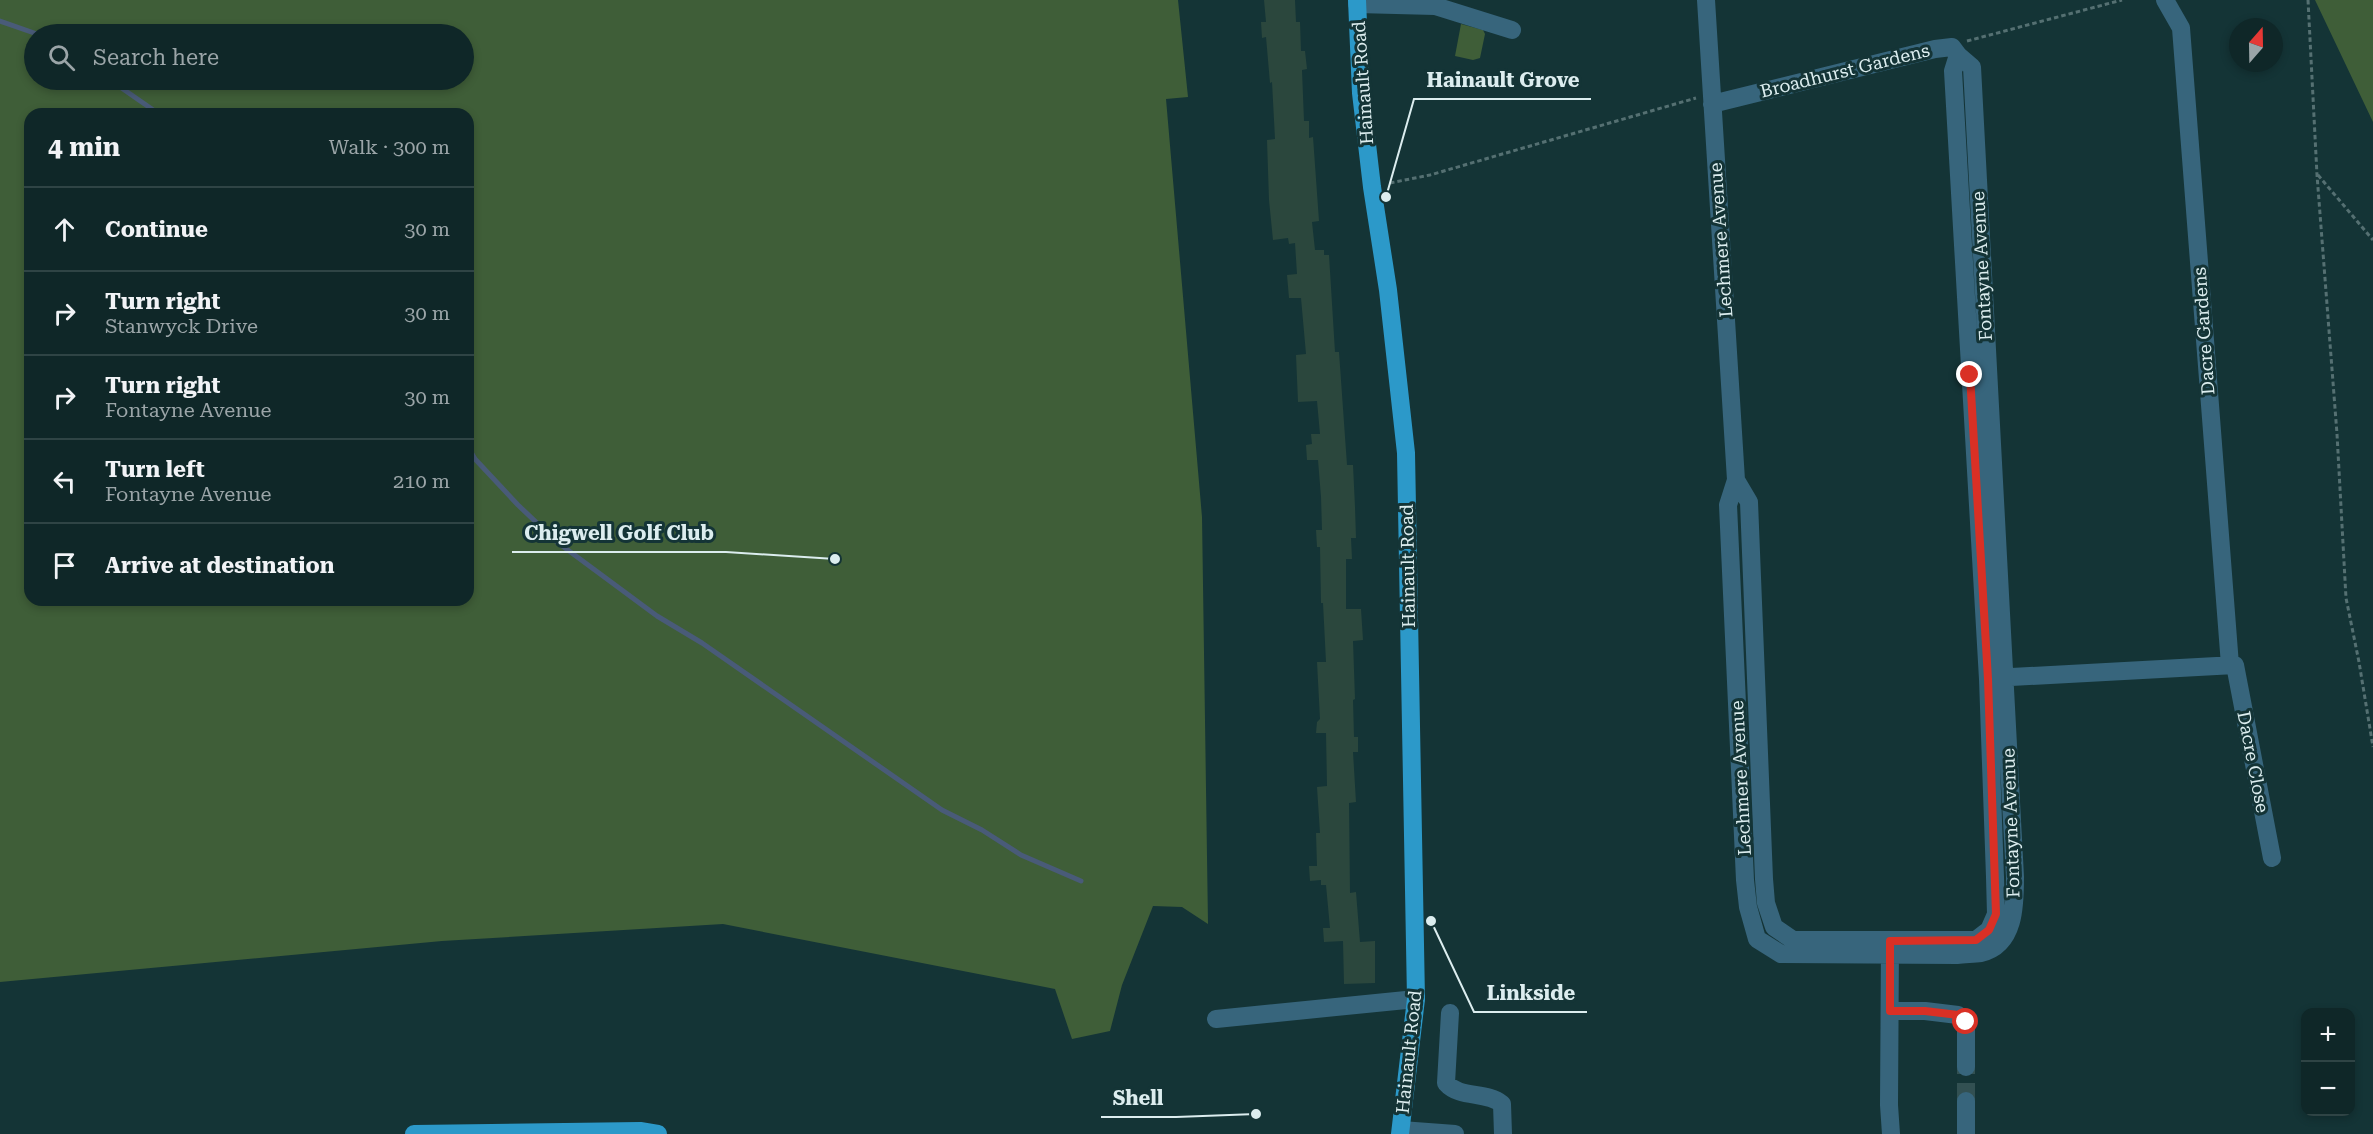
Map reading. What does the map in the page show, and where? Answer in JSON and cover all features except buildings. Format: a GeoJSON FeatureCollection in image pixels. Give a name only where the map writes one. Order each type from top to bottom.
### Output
{"type":"FeatureCollection","features":[{"type":"Feature","properties":{"kind":"main road","name":"Hainault Road"},"geometry":{"type":"LineString","coordinates":[[1357,2],[1361,93],[1372,187],[1388,290],[1406,453],[1416,999],[1400,1132]]}},
{"type":"Feature","properties":{"kind":"main road"},"geometry":{"type":"LineString","coordinates":[[414,1134],[640,1131],[658,1134]]}},
{"type":"Feature","properties":{"kind":"street","name":"Lechmere Avenue"},"geometry":{"type":"LineString","coordinates":[[1706,0],[1736,480],[1728,505],[1748,907],[1757,939],[1781,954],[1890,947]]}},
{"type":"Feature","properties":{"kind":"street","name":"Dacre Gardens"},"geometry":{"type":"LineString","coordinates":[[2165,0],[2181,28],[2232,665]]}},
{"type":"Feature","properties":{"kind":"street"},"geometry":{"type":"LineString","coordinates":[[1357,2],[1435,6],[1512,30]]}},
{"type":"Feature","properties":{"kind":"street","name":"Broadhurst Gardens"},"geometry":{"type":"LineString","coordinates":[[1712,99],[1935,49],[1954,58]]}},
{"type":"Feature","properties":{"kind":"street","name":"Fontayne Avenue"},"geometry":{"type":"LineString","coordinates":[[1954,58],[1972,67],[1979,374]]}},
{"type":"Feature","properties":{"kind":"street","name":"Fontayne Avenue"},"geometry":{"type":"LineString","coordinates":[[1890,947],[1957,955],[1983,952],[2002,941],[2014,914],[2015,878],[1996,678],[1979,374],[1954,58]]}},
{"type":"Feature","properties":{"kind":"street","name":"Lechmere Avenue"},"geometry":{"type":"LineString","coordinates":[[1736,480],[1749,502],[1766,903],[1774,927],[1793,940],[1890,947]]}},
{"type":"Feature","properties":{"kind":"street"},"geometry":{"type":"LineString","coordinates":[[1996,678],[2232,665]]}},
{"type":"Feature","properties":{"kind":"street","name":"Dacre Close"},"geometry":{"type":"LineString","coordinates":[[2232,665],[2272,858]]}},
{"type":"Feature","properties":{"kind":"street","name":"Fontayne Avenue"},"geometry":{"type":"LineString","coordinates":[[1890,947],[1976,940],[1989,930],[1996,914],[1996,678]]}},
{"type":"Feature","properties":{"kind":"street"},"geometry":{"type":"LineString","coordinates":[[1737,693],[1757,691]]}},
{"type":"Feature","properties":{"kind":"street"},"geometry":{"type":"LineString","coordinates":[[1995,877],[2015,878]]}},
{"type":"Feature","properties":{"kind":"street"},"geometry":{"type":"LineString","coordinates":[[1745,879],[1764,879]]}},
{"type":"Feature","properties":{"kind":"street"},"geometry":{"type":"LineString","coordinates":[[1890,947],[1889,1105],[1891,1134]]}},
{"type":"Feature","properties":{"kind":"street"},"geometry":{"type":"LineString","coordinates":[[1216,1019],[1416,999]]}},
{"type":"Feature","properties":{"kind":"street"},"geometry":{"type":"LineString","coordinates":[[1890,1011],[1925,1011],[1958,1015],[1966,1022],[1966,1067]]}},
{"type":"Feature","properties":{"kind":"street"},"geometry":{"type":"LineString","coordinates":[[1450,1013],[1446,1083],[1457,1091],[1489,1098],[1502,1104],[1503,1134]]}},
{"type":"Feature","properties":{"kind":"street"},"geometry":{"type":"LineString","coordinates":[[1966,1101],[1966,1134]]}},
{"type":"Feature","properties":{"kind":"street"},"geometry":{"type":"LineString","coordinates":[[1400,1132],[1455,1134]]}},
{"type":"Feature","properties":{"kind":"path"},"geometry":{"type":"LineString","coordinates":[[1954,58],[1980,37],[2122,0]]}},
{"type":"Feature","properties":{"kind":"path"},"geometry":{"type":"LineString","coordinates":[[2308,0],[2317,175],[2336,422],[2346,598],[2373,747]]}},
{"type":"Feature","properties":{"kind":"path"},"geometry":{"type":"LineString","coordinates":[[1372,187],[1430,174],[1712,99]]}},
{"type":"Feature","properties":{"kind":"path"},"geometry":{"type":"LineString","coordinates":[[2317,175],[2373,240]]}},
{"type":"Feature","properties":{"kind":"green space"},"geometry":{"type":"Polygon","coordinates":[[[0,0],[1178,0],[1188,97],[1166,99],[1202,517],[1208,924],[1182,907],[1153,906],[1122,985],[1110,1031],[1072,1039],[1055,989],[723,924],[442,941],[0,982],[0,0]]]}},
{"type":"Feature","properties":{"kind":"green space"},"geometry":{"type":"Polygon","coordinates":[[[2315,0],[2373,0],[2373,122],[2315,0]]]}},
{"type":"Feature","properties":{"kind":"green space"},"geometry":{"type":"Polygon","coordinates":[[[1461,24],[1483,30],[1485,34],[1480,58],[1473,60],[1455,56],[1461,24]]]}},
{"type":"Feature","properties":{"kind":"waterway"},"geometry":{"type":"LineString","coordinates":[[0,21],[24,29]]}},
{"type":"Feature","properties":{"kind":"waterway"},"geometry":{"type":"LineString","coordinates":[[124,90],[150,108]]}},
{"type":"Feature","properties":{"kind":"waterway"},"geometry":{"type":"LineString","coordinates":[[474,457],[518,505],[557,542],[657,616],[702,643],[942,810],[982,830],[1021,855],[1081,881]]}},
{"type":"Feature","properties":{"kind":"tunnel"},"geometry":{"type":"LineString","coordinates":[[1966,1067],[1966,1101]]}},
{"type":"Feature","properties":{"kind":"place","name":"Hainault Grove"},"geometry":{"type":"Point","coordinates":[1386,197]}},
{"type":"Feature","properties":{"kind":"place","name":"Chigwell Golf Club"},"geometry":{"type":"Point","coordinates":[835,559]}},
{"type":"Feature","properties":{"kind":"place","name":"Linkside"},"geometry":{"type":"Point","coordinates":[1431,921]}},
{"type":"Feature","properties":{"kind":"place","name":"Shell"},"geometry":{"type":"Point","coordinates":[1256,1114]}},
{"type":"Feature","properties":{"kind":"route"},"geometry":{"type":"LineString","coordinates":[[1966,1022],[1958,1015],[1925,1011],[1890,1011],[1890,941],[1976,940],[1989,930],[1996,914],[1988,679],[1970,375]]}}]}
